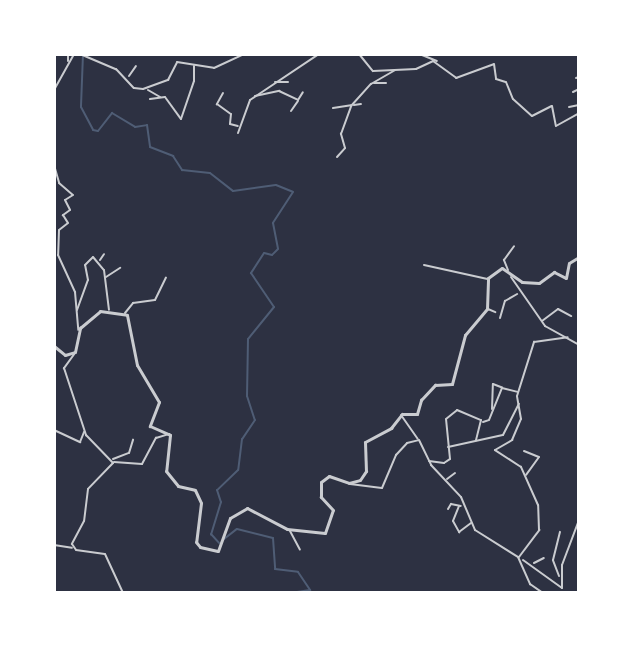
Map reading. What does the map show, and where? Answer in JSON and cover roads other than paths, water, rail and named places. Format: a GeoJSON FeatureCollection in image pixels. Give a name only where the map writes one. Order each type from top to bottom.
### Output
{"type":"FeatureCollection","features":[{"type":"Feature","properties":{"kind":"street"},"geometry":{"type":"LineString","coordinates":[[68,54],[68,63]]}},
{"type":"Feature","properties":{"kind":"street"},"geometry":{"type":"LineString","coordinates":[[54,90],[74,54]]}},
{"type":"Feature","properties":{"kind":"street"},"geometry":{"type":"LineString","coordinates":[[80,54],[128,77],[134,88],[146,89],[161,97],[181,119],[194,81],[194,64]]}},
{"type":"Feature","properties":{"kind":"street"},"geometry":{"type":"LineString","coordinates":[[146,89],[169,79],[177,62],[216,68],[244,54]]}},
{"type":"Feature","properties":{"kind":"street"},"geometry":{"type":"LineString","coordinates":[[277,54],[295,54]]}},
{"type":"Feature","properties":{"kind":"street"},"geometry":{"type":"LineString","coordinates":[[238,133],[239,118],[247,115],[244,105],[319,54]]}},
{"type":"Feature","properties":{"kind":"street"},"geometry":{"type":"LineString","coordinates":[[360,54],[373,71],[437,62]]}},
{"type":"Feature","properties":{"kind":"street"},"geometry":{"type":"LineString","coordinates":[[422,55],[437,62],[456,78],[495,64],[496,79],[507,83],[514,101],[532,116],[553,107],[556,126],[579,113]]}},
{"type":"Feature","properties":{"kind":"street"},"geometry":{"type":"LineString","coordinates":[[128,77],[136,66]]}},
{"type":"Feature","properties":{"kind":"street"},"geometry":{"type":"LineString","coordinates":[[337,157],[345,148],[341,134],[352,105],[373,82],[400,68]]}},
{"type":"Feature","properties":{"kind":"street"},"geometry":{"type":"LineString","coordinates":[[274,82],[288,82]]}},
{"type":"Feature","properties":{"kind":"street"},"geometry":{"type":"LineString","coordinates":[[373,82],[386,83]]}},
{"type":"Feature","properties":{"kind":"street"},"geometry":{"type":"LineString","coordinates":[[573,92],[579,89]]}},
{"type":"Feature","properties":{"kind":"street"},"geometry":{"type":"LineString","coordinates":[[254,96],[279,91],[298,100]]}},
{"type":"Feature","properties":{"kind":"street"},"geometry":{"type":"LineString","coordinates":[[291,111],[303,92]]}},
{"type":"Feature","properties":{"kind":"street"},"geometry":{"type":"LineString","coordinates":[[223,93],[217,104],[231,114],[229,123],[238,126]]}},
{"type":"Feature","properties":{"kind":"street"},"geometry":{"type":"LineString","coordinates":[[150,99],[161,97]]}},
{"type":"Feature","properties":{"kind":"street"},"geometry":{"type":"LineString","coordinates":[[333,108],[361,104]]}},
{"type":"Feature","properties":{"kind":"street"},"geometry":{"type":"LineString","coordinates":[[569,107],[579,105]]}},
{"type":"Feature","properties":{"kind":"street"},"geometry":{"type":"LineString","coordinates":[[54,165],[59,183],[73,195],[65,200],[70,210],[63,215],[68,222],[59,232],[58,256],[77,311],[75,352],[64,368],[84,427],[113,461],[142,464],[156,438],[170,434]]}},
{"type":"Feature","properties":{"kind":"street"},"geometry":{"type":"LineString","coordinates":[[514,246],[504,260],[518,293],[541,322],[579,345]]}},
{"type":"Feature","properties":{"kind":"street"},"geometry":{"type":"LineString","coordinates":[[99,261],[104,254]]}},
{"type":"Feature","properties":{"kind":"street"},"geometry":{"type":"LineString","coordinates":[[400,415],[414,416],[435,385],[452,384],[463,339],[487,309],[488,278],[500,268],[522,282],[539,283],[554,272],[566,278],[569,263],[579,257]]}},
{"type":"Feature","properties":{"kind":"street"},"geometry":{"type":"LineString","coordinates":[[77,311],[88,280],[86,262],[99,261]]}},
{"type":"Feature","properties":{"kind":"street"},"geometry":{"type":"LineString","coordinates":[[99,261],[105,277],[109,311]]}},
{"type":"Feature","properties":{"kind":"street"},"geometry":{"type":"LineString","coordinates":[[424,265],[488,278]]}},
{"type":"Feature","properties":{"kind":"street"},"geometry":{"type":"LineString","coordinates":[[105,277],[120,268]]}},
{"type":"Feature","properties":{"kind":"street"},"geometry":{"type":"LineString","coordinates":[[125,313],[133,303],[155,300],[166,277]]}},
{"type":"Feature","properties":{"kind":"street"},"geometry":{"type":"LineString","coordinates":[[500,318],[505,301],[518,293]]}},
{"type":"Feature","properties":{"kind":"street"},"geometry":{"type":"LineString","coordinates":[[487,309],[495,312]]}},
{"type":"Feature","properties":{"kind":"street"},"geometry":{"type":"LineString","coordinates":[[541,322],[558,309],[571,316]]}},
{"type":"Feature","properties":{"kind":"street"},"geometry":{"type":"LineString","coordinates":[[78,331],[92,316],[109,311],[125,313]]}},
{"type":"Feature","properties":{"kind":"street"},"geometry":{"type":"LineString","coordinates":[[125,313],[137,365],[159,402],[150,426],[170,434]]}},
{"type":"Feature","properties":{"kind":"street"},"geometry":{"type":"LineString","coordinates":[[519,558],[540,528],[538,505],[520,465],[495,451],[512,440],[522,415],[518,392],[534,342],[568,337]]}},
{"type":"Feature","properties":{"kind":"street"},"geometry":{"type":"LineString","coordinates":[[54,346],[65,355],[75,352]]}},
{"type":"Feature","properties":{"kind":"street"},"geometry":{"type":"LineString","coordinates":[[492,409],[493,384],[518,392]]}},
{"type":"Feature","properties":{"kind":"street"},"geometry":{"type":"LineString","coordinates":[[428,461],[445,463],[450,458],[447,448],[448,414],[460,410],[482,422],[489,420],[502,388]]}},
{"type":"Feature","properties":{"kind":"street"},"geometry":{"type":"LineString","coordinates":[[447,448],[503,435],[519,403]]}},
{"type":"Feature","properties":{"kind":"street"},"geometry":{"type":"LineString","coordinates":[[400,415],[419,440],[428,461],[461,497],[453,521],[459,532],[471,523]]}},
{"type":"Feature","properties":{"kind":"street"},"geometry":{"type":"LineString","coordinates":[[349,483],[366,473],[363,445],[391,428],[400,415]]}},
{"type":"Feature","properties":{"kind":"street"},"geometry":{"type":"LineString","coordinates":[[476,440],[482,422]]}},
{"type":"Feature","properties":{"kind":"street"},"geometry":{"type":"LineString","coordinates":[[54,430],[80,442],[84,427]]}},
{"type":"Feature","properties":{"kind":"street"},"geometry":{"type":"LineString","coordinates":[[170,434],[166,471],[178,486],[195,490],[201,503],[197,544],[214,551],[230,518],[247,508],[291,530],[326,533],[333,510],[321,497],[320,484],[329,476],[349,483],[382,488],[396,455],[407,443],[419,440]]}},
{"type":"Feature","properties":{"kind":"street"},"geometry":{"type":"LineString","coordinates":[[74,548],[72,537],[85,517],[86,492],[113,461],[129,453],[133,440]]}},
{"type":"Feature","properties":{"kind":"street"},"geometry":{"type":"LineString","coordinates":[[524,451],[539,459],[526,477]]}},
{"type":"Feature","properties":{"kind":"street"},"geometry":{"type":"LineString","coordinates":[[446,480],[455,473]]}},
{"type":"Feature","properties":{"kind":"street"},"geometry":{"type":"LineString","coordinates":[[448,509],[451,504],[460,506],[471,523],[519,558],[533,563],[562,588],[553,560],[560,532]]}},
{"type":"Feature","properties":{"kind":"street"},"geometry":{"type":"LineString","coordinates":[[560,577],[579,520]]}},
{"type":"Feature","properties":{"kind":"street"},"geometry":{"type":"LineString","coordinates":[[291,530],[290,539],[300,550]]}},
{"type":"Feature","properties":{"kind":"street"},"geometry":{"type":"LineString","coordinates":[[54,545],[105,554],[123,593]]}},
{"type":"Feature","properties":{"kind":"street"},"geometry":{"type":"LineString","coordinates":[[519,558],[530,584],[543,593]]}},
{"type":"Feature","properties":{"kind":"street"},"geometry":{"type":"LineString","coordinates":[[533,563],[544,558]]}},
{"type":"Feature","properties":{"kind":"waterway"},"geometry":{"type":"LineString","coordinates":[[83,54],[81,107],[93,130],[98,131],[112,113],[135,127],[147,125],[150,147],[173,156],[182,170],[210,173],[233,191],[276,185],[293,192],[273,223],[278,249],[272,255],[264,253],[251,273],[274,307],[248,339],[247,396],[255,420],[242,439],[238,470],[217,490],[221,502],[211,534],[219,543]]}},
{"type":"Feature","properties":{"kind":"waterway"},"geometry":{"type":"LineString","coordinates":[[224,539],[237,529],[273,538],[275,569],[298,572],[310,590],[292,593]]}}]}
